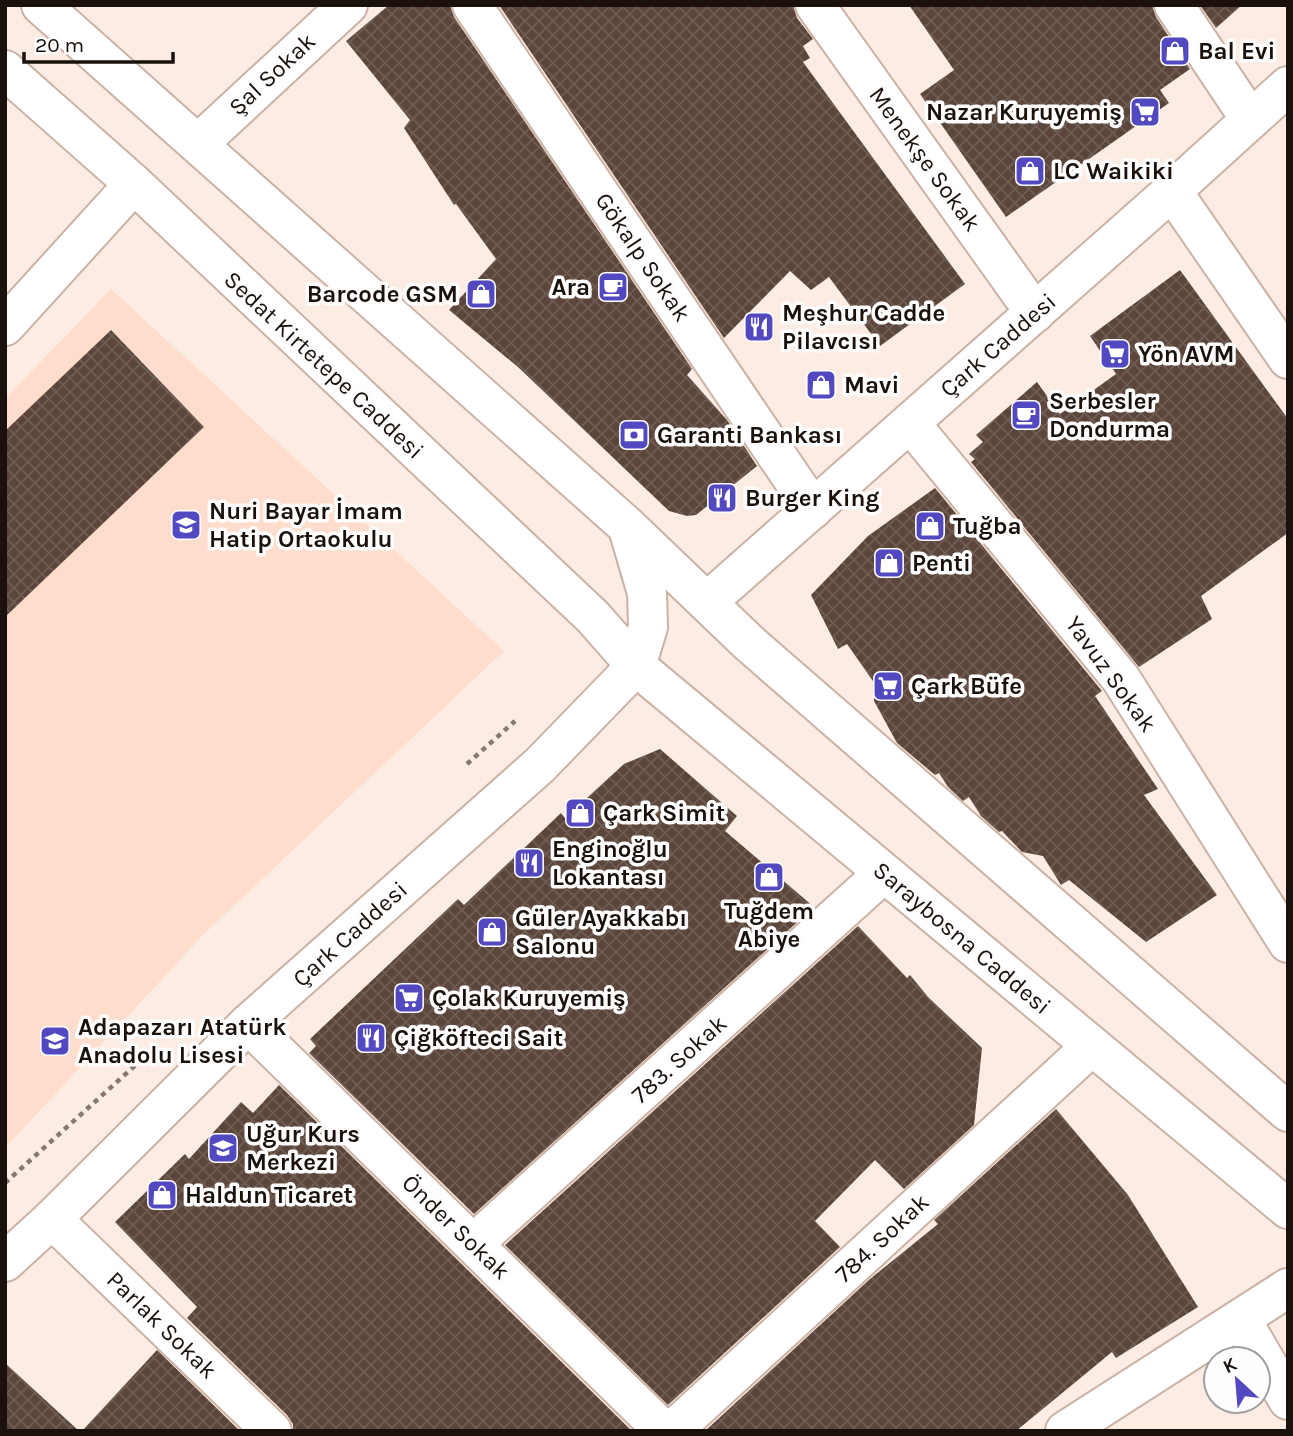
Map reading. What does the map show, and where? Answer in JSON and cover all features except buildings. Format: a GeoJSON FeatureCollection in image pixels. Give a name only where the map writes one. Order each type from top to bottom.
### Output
{"type":"FeatureCollection","features":[{"type":"Feature","properties":{"kind":"street"},"geometry":{"type":"LineString","coordinates":[[41,5],[627,526],[748,643],[1288,1112]]}},
{"type":"Feature","properties":{"kind":"street","name":"Şal Sokak"},"geometry":{"type":"LineString","coordinates":[[198,144],[348,5]]}},
{"type":"Feature","properties":{"kind":"street","name":"Gökalp Sokak"},"geometry":{"type":"LineString","coordinates":[[472,5],[813,509]]}},
{"type":"Feature","properties":{"kind":"street","name":"Menekşe Sokak"},"geometry":{"type":"LineString","coordinates":[[815,5],[1035,313]]}},
{"type":"Feature","properties":{"kind":"street"},"geometry":{"type":"LineString","coordinates":[[1174,5],[1250,119]]}},
{"type":"Feature","properties":{"kind":"street","name":"Sedat Kirtetepe Caddesi"},"geometry":{"type":"LineString","coordinates":[[5,70],[134,184],[593,617],[636,666]]}},
{"type":"Feature","properties":{"kind":"street","name":"Çark Caddesi"},"geometry":{"type":"LineString","coordinates":[[707,602],[1288,86]]}},
{"type":"Feature","properties":{"kind":"street"},"geometry":{"type":"LineString","coordinates":[[5,326],[134,184]]}},
{"type":"Feature","properties":{"kind":"street"},"geometry":{"type":"LineString","coordinates":[[1172,191],[1288,359]]}},
{"type":"Feature","properties":{"kind":"street","name":"Yavuz Sokak"},"geometry":{"type":"LineString","coordinates":[[910,423],[1121,679],[1288,943]]}},
{"type":"Feature","properties":{"kind":"street"},"geometry":{"type":"LineString","coordinates":[[627,526],[647,593],[648,628],[636,666]]}},
{"type":"Feature","properties":{"kind":"street","name":"Çark Caddesi"},"geometry":{"type":"LineString","coordinates":[[5,1262],[52,1219],[248,1024],[540,765],[636,666]]}},
{"type":"Feature","properties":{"kind":"street","name":"Saraybosna Caddesi"},"geometry":{"type":"LineString","coordinates":[[636,666],[1288,1209]]}},
{"type":"Feature","properties":{"kind":"street","name":"783. Sokak"},"geometry":{"type":"LineString","coordinates":[[473,1244],[884,873]]}},
{"type":"Feature","properties":{"kind":"street","name":"Önder Sokak"},"geometry":{"type":"LineString","coordinates":[[248,1024],[664,1431]]}},
{"type":"Feature","properties":{"kind":"street","name":"784. Sokak"},"geometry":{"type":"LineString","coordinates":[[672,1431],[1092,1046]]}},
{"type":"Feature","properties":{"kind":"street","name":"Parlak Sokak"},"geometry":{"type":"LineString","coordinates":[[52,1219],[272,1431]]}},
{"type":"Feature","properties":{"kind":"street"},"geometry":{"type":"LineString","coordinates":[[1065,1431],[1288,1288]]}},
{"type":"Feature","properties":{"kind":"street"},"geometry":{"type":"LineString","coordinates":[[1241,1320],[1288,1400]]}},
{"type":"Feature","properties":{"kind":"shaded area","name":"Nuri Bayar İmam Hatip Ortaokulu"},"geometry":{"type":"Polygon","coordinates":[[[111,289],[504,651],[204,934],[5,1148],[5,399],[111,289]]]}},
{"type":"Feature","properties":{"kind":"place","name":"Bal Evi"},"geometry":{"type":"Point","coordinates":[1175,51]}},
{"type":"Feature","properties":{"kind":"place","name":"Nazar Kuruyemiş"},"geometry":{"type":"Point","coordinates":[1145,112]}},
{"type":"Feature","properties":{"kind":"place","name":"LC Waikiki"},"geometry":{"type":"Point","coordinates":[1030,171]}},
{"type":"Feature","properties":{"kind":"place","name":"Ara"},"geometry":{"type":"Point","coordinates":[613,287]}},
{"type":"Feature","properties":{"kind":"place","name":"Barcode GSM"},"geometry":{"type":"Point","coordinates":[481,294]}},
{"type":"Feature","properties":{"kind":"place","name":"Meşhur Cadde Pilavcısı"},"geometry":{"type":"Point","coordinates":[759,327]}},
{"type":"Feature","properties":{"kind":"place","name":"Yön AVM"},"geometry":{"type":"Point","coordinates":[1115,354]}},
{"type":"Feature","properties":{"kind":"place","name":"Mavi"},"geometry":{"type":"Point","coordinates":[821,385]}},
{"type":"Feature","properties":{"kind":"place","name":"Serbesler Dondurma"},"geometry":{"type":"Point","coordinates":[1026,415]}},
{"type":"Feature","properties":{"kind":"place","name":"Garanti Bankası"},"geometry":{"type":"Point","coordinates":[634,435]}},
{"type":"Feature","properties":{"kind":"place","name":"Burger King"},"geometry":{"type":"Point","coordinates":[722,498]}},
{"type":"Feature","properties":{"kind":"place","name":"Nuri Bayar İmam Hatip Ortaokulu"},"geometry":{"type":"Point","coordinates":[186,525]}},
{"type":"Feature","properties":{"kind":"place","name":"Tuğba"},"geometry":{"type":"Point","coordinates":[930,526]}},
{"type":"Feature","properties":{"kind":"place","name":"Penti"},"geometry":{"type":"Point","coordinates":[889,563]}},
{"type":"Feature","properties":{"kind":"place","name":"Çark Büfe"},"geometry":{"type":"Point","coordinates":[888,686]}},
{"type":"Feature","properties":{"kind":"place","name":"Çark Simit"},"geometry":{"type":"Point","coordinates":[580,813]}},
{"type":"Feature","properties":{"kind":"place","name":"Enginoğlu Lokantası"},"geometry":{"type":"Point","coordinates":[529,863]}},
{"type":"Feature","properties":{"kind":"place","name":"Tuğdem Abiye"},"geometry":{"type":"Point","coordinates":[769,877]}},
{"type":"Feature","properties":{"kind":"place","name":"Güler Ayakkabı Salonu"},"geometry":{"type":"Point","coordinates":[492,932]}},
{"type":"Feature","properties":{"kind":"place","name":"Çolak Kuruyemiş"},"geometry":{"type":"Point","coordinates":[409,998]}},
{"type":"Feature","properties":{"kind":"place","name":"Çiğköfteci Sait"},"geometry":{"type":"Point","coordinates":[371,1038]}},
{"type":"Feature","properties":{"kind":"place","name":"Adapazarı Atatürk Anadolu Lisesi"},"geometry":{"type":"Point","coordinates":[55,1041]}},
{"type":"Feature","properties":{"kind":"place","name":"Uğur Kurs Merkezi"},"geometry":{"type":"Point","coordinates":[223,1148]}},
{"type":"Feature","properties":{"kind":"place","name":"Haldun Ticaret"},"geometry":{"type":"Point","coordinates":[162,1195]}}]}
